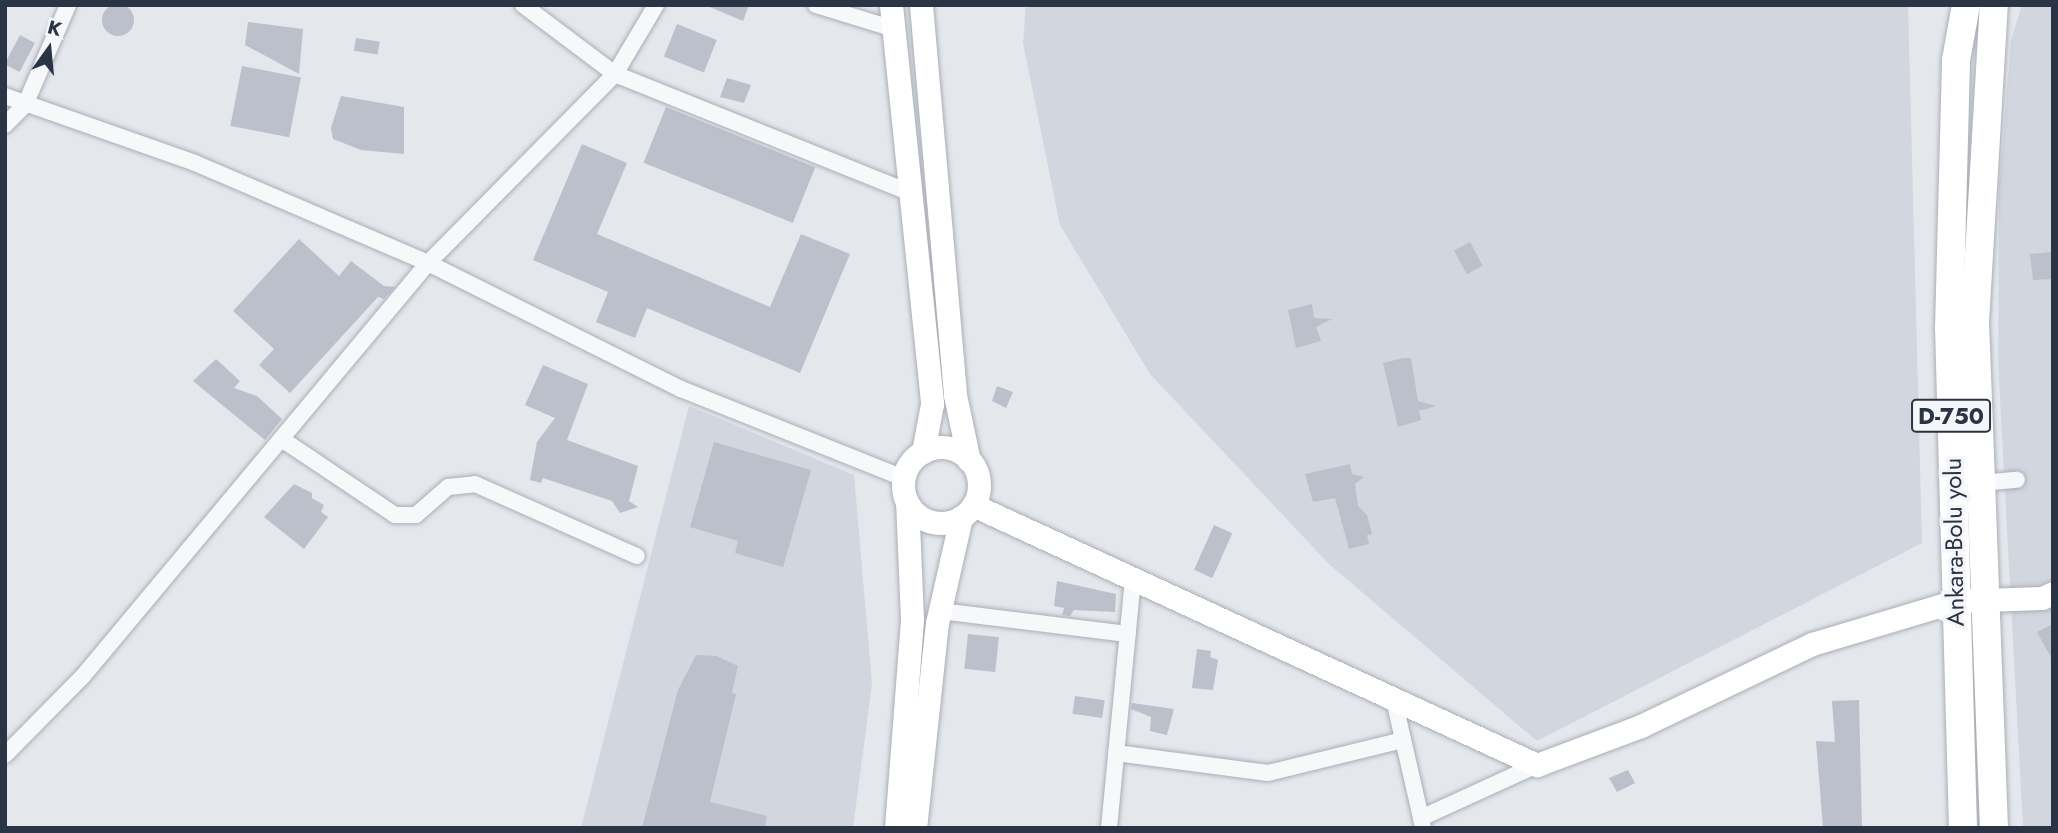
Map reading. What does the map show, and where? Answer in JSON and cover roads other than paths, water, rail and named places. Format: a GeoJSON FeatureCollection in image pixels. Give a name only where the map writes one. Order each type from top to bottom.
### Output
{"type":"FeatureCollection","features":[{"type":"Feature","properties":{"kind":"highway","name":"Ankara-Bolu yolu"},"geometry":{"type":"LineString","coordinates":[[1963,828],[1949,329],[1956,60],[1966,5]]}},
{"type":"Feature","properties":{"kind":"highway","name":"Ankara-Bolu yolu"},"geometry":{"type":"LineString","coordinates":[[1994,5],[1975,322],[1983,600],[1994,828]]}},
{"type":"Feature","properties":{"kind":"highway"},"geometry":{"type":"LineString","coordinates":[[1991,41],[2003,5]]}},
{"type":"Feature","properties":{"kind":"street"},"geometry":{"type":"LineString","coordinates":[[5,125],[25,105],[68,5]]}},
{"type":"Feature","properties":{"kind":"street"},"geometry":{"type":"LineString","coordinates":[[523,5],[614,74],[913,194]]}},
{"type":"Feature","properties":{"kind":"street"},"geometry":{"type":"LineString","coordinates":[[5,755],[83,676],[283,440],[428,263],[614,74],[656,5]]}},
{"type":"Feature","properties":{"kind":"street"},"geometry":{"type":"LineString","coordinates":[[816,5],[894,29]]}},
{"type":"Feature","properties":{"kind":"street"},"geometry":{"type":"LineString","coordinates":[[891,5],[913,194],[932,404],[923,452],[903,478],[907,502],[912,619],[896,828]]}},
{"type":"Feature","properties":{"kind":"street"},"geometry":{"type":"LineString","coordinates":[[915,828],[940,611],[967,511],[978,482],[970,461],[955,395],[920,5]]}},
{"type":"Feature","properties":{"kind":"street"},"geometry":{"type":"LineString","coordinates":[[5,96],[195,163],[428,263],[681,388],[903,478]]}},
{"type":"Feature","properties":{"kind":"street"},"geometry":{"type":"LineString","coordinates":[[283,440],[395,515],[416,515],[449,487],[475,484],[637,556]]}},
{"type":"Feature","properties":{"kind":"street"},"geometry":{"type":"LineString","coordinates":[[923,452],[948,448],[970,461]]}},
{"type":"Feature","properties":{"kind":"street"},"geometry":{"type":"LineString","coordinates":[[1980,483],[2017,480]]}},
{"type":"Feature","properties":{"kind":"street"},"geometry":{"type":"LineString","coordinates":[[907,502],[914,512],[937,523],[967,511],[1133,579],[1537,765]]}},
{"type":"Feature","properties":{"kind":"street"},"geometry":{"type":"LineString","coordinates":[[1109,828],[1133,579]]}},
{"type":"Feature","properties":{"kind":"street"},"geometry":{"type":"LineString","coordinates":[[1394,700],[1422,823],[1537,765],[1641,726],[1812,643],[1955,601],[2042,598],[2053,593]]}},
{"type":"Feature","properties":{"kind":"street"},"geometry":{"type":"LineString","coordinates":[[940,611],[1128,634]]}},
{"type":"Feature","properties":{"kind":"street"},"geometry":{"type":"LineString","coordinates":[[1116,753],[1268,772],[1403,740]]}}]}
